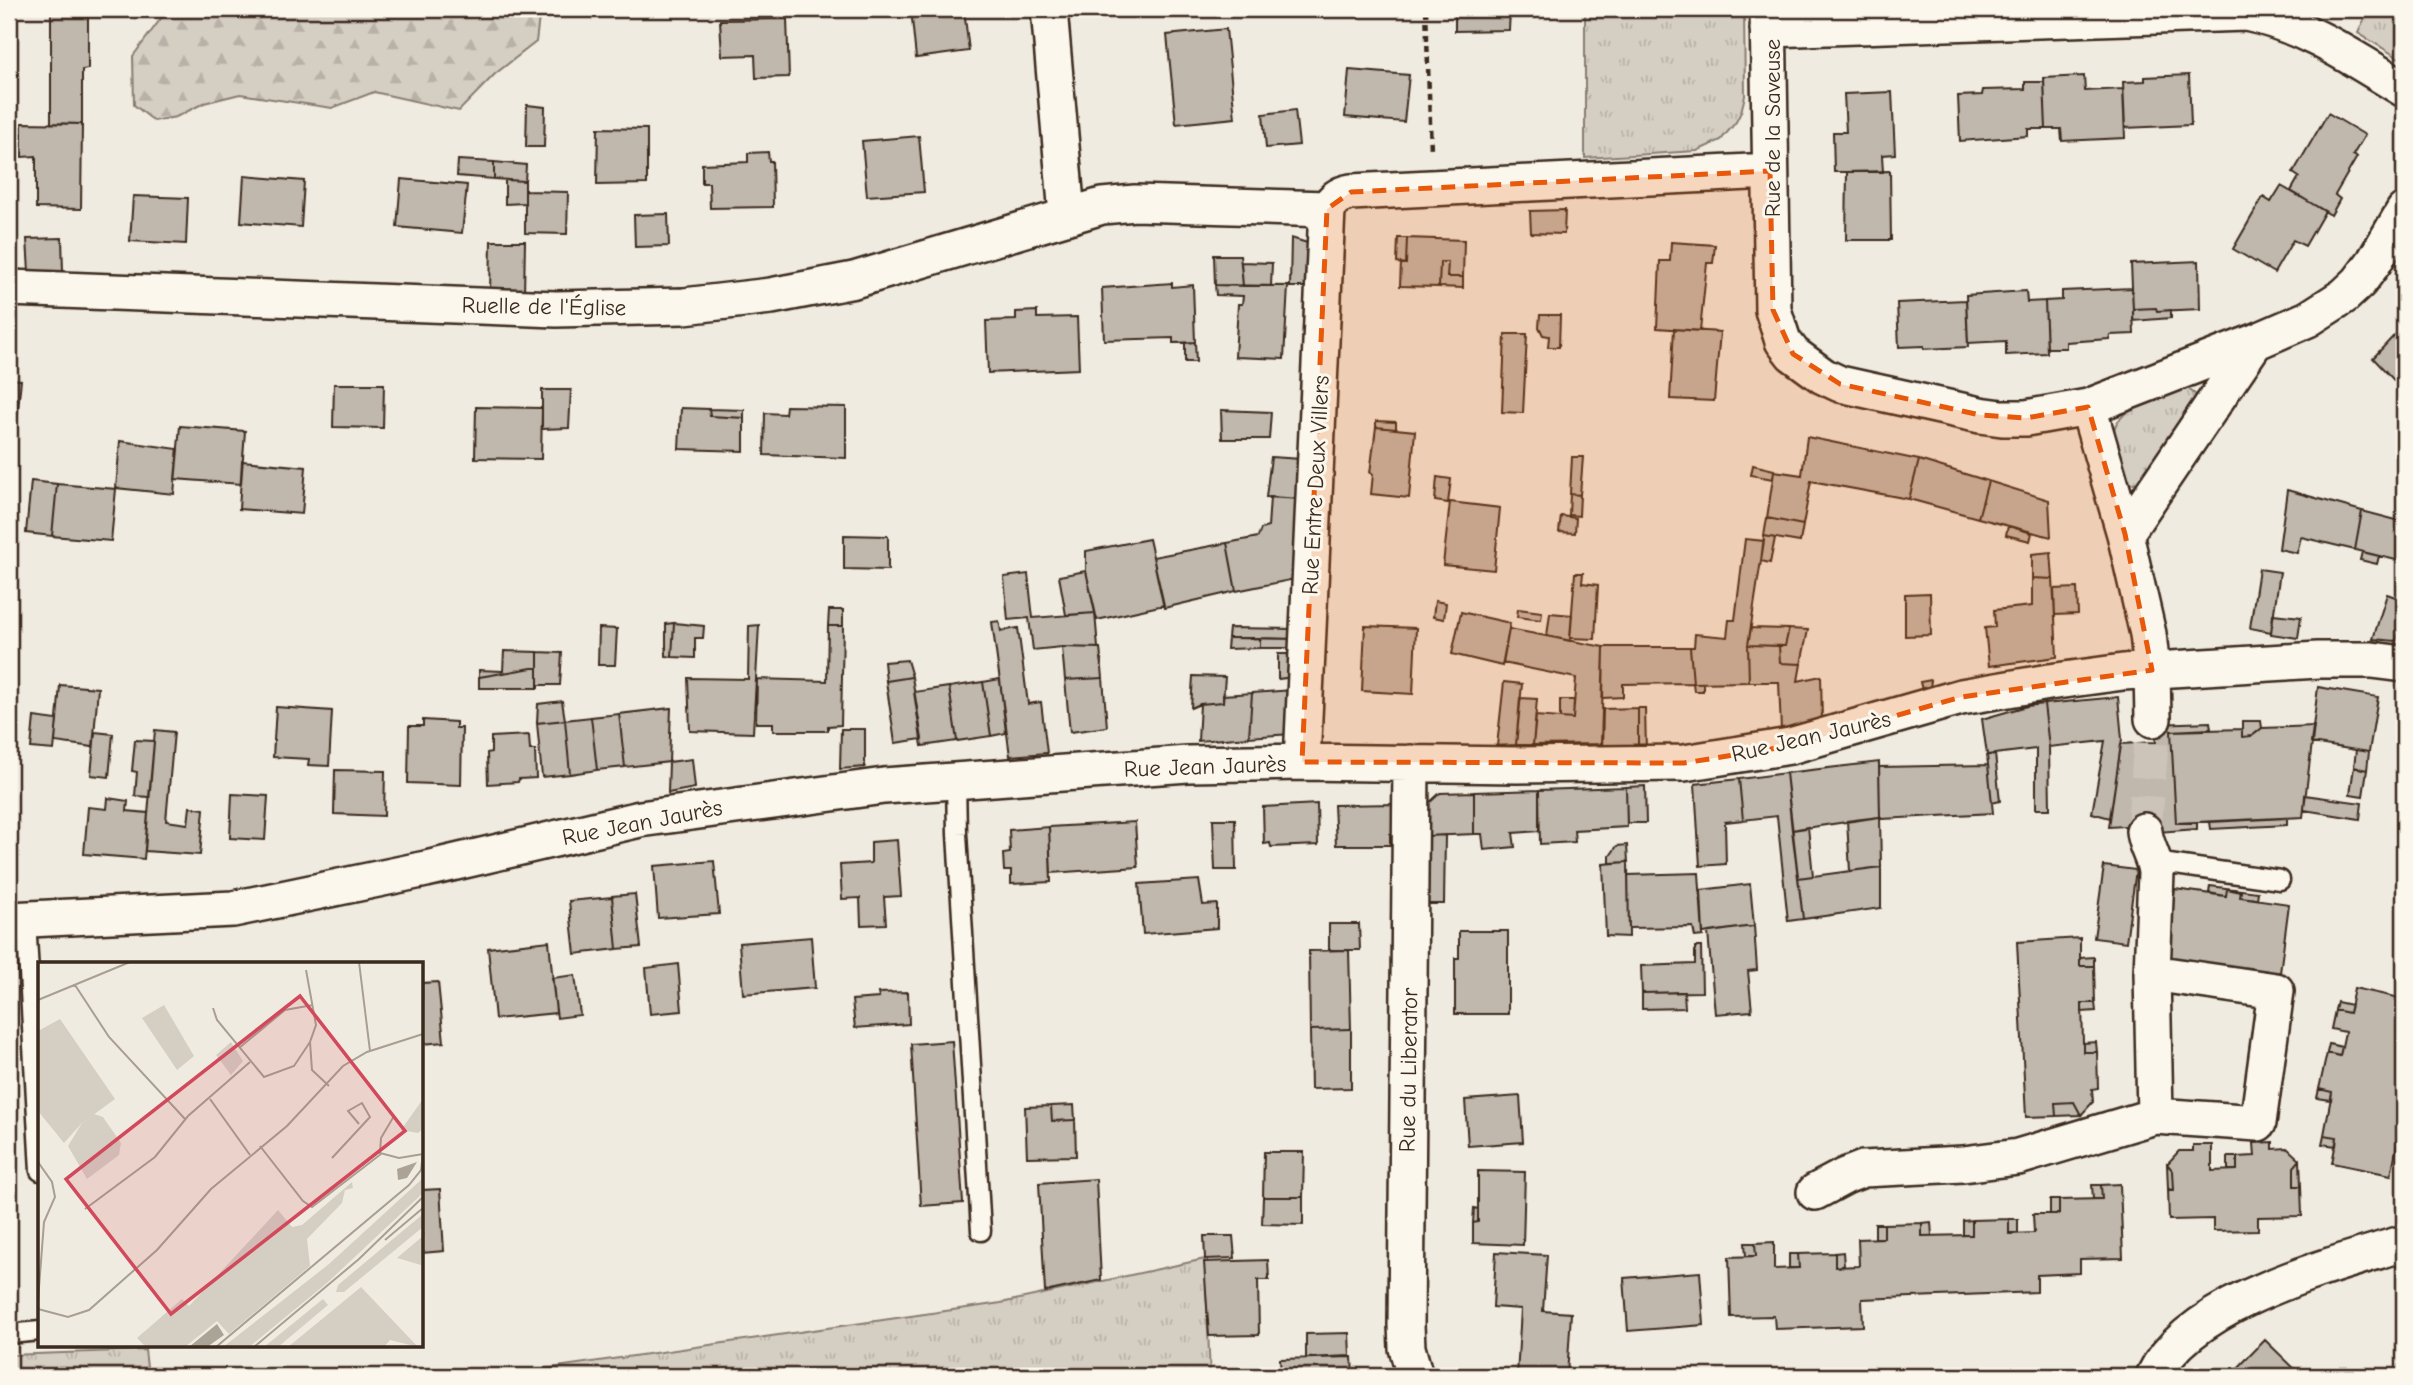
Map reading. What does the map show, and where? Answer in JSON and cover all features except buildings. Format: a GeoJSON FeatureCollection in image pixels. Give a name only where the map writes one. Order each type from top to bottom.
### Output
{"type":"FeatureCollection","features":[{"type":"Feature","properties":{"kind":"street"},"geometry":{"type":"LineString","coordinates":[[1049,9],[1067,215],[1102,206],[1135,203],[1328,209],[1333,200],[1341,194],[1770,171]]}},
{"type":"Feature","properties":{"kind":"street","name":"Rue de la Saveuse"},"geometry":{"type":"LineString","coordinates":[[2404,89],[2319,37],[2269,18],[2246,13],[1768,19],[1773,310],[1783,341],[1793,354],[1840,384],[1980,415],[2026,418],[2088,407],[2308,319],[2344,296],[2359,282],[2404,211]]}},
{"type":"Feature","properties":{"kind":"street","name":"Rue Entre Deux Villers"},"geometry":{"type":"LineString","coordinates":[[1302,762],[1328,209]]}},
{"type":"Feature","properties":{"kind":"street","name":"Ruelle de l'Église"},"geometry":{"type":"LineString","coordinates":[[9,288],[556,309],[684,306],[771,296],[854,280],[1067,215]]}},
{"type":"Feature","properties":{"kind":"street"},"geometry":{"type":"LineString","coordinates":[[2125,534],[2255,342]]}},
{"type":"Feature","properties":{"kind":"street"},"geometry":{"type":"LineString","coordinates":[[2088,407],[2125,534],[2148,634],[2153,719]]}},
{"type":"Feature","properties":{"kind":"street","name":"Rue Jean Jaurès"},"geometry":{"type":"LineString","coordinates":[[17,920],[233,909],[426,869],[640,818],[871,787],[1176,765],[1302,762],[1517,765],[1684,763],[1790,747],[1961,697],[2049,682],[2152,670],[2344,659],[2404,664]]}},
{"type":"Feature","properties":{"kind":"street","name":"Rue du Liberator"},"geometry":{"type":"LineString","coordinates":[[1411,763],[1406,1325],[1407,1348],[1415,1376]]}},
{"type":"Feature","properties":{"kind":"street"},"geometry":{"type":"LineString","coordinates":[[2149,846],[2155,1116]]}},
{"type":"Feature","properties":{"kind":"street"},"geometry":{"type":"LineString","coordinates":[[1815,1192],[1863,1169],[1963,1164],[2018,1157],[2155,1116],[2258,1123],[2276,990],[2152,973]]}},
{"type":"Feature","properties":{"kind":"street"},"geometry":{"type":"LineString","coordinates":[[2154,1376],[2167,1357],[2199,1327],[2251,1296],[2288,1280],[2404,1242]]}},
{"type":"Feature","properties":{"kind":"lane"},"geometry":{"type":"LineString","coordinates":[[956,780],[981,1231]]}},
{"type":"Feature","properties":{"kind":"lane"},"geometry":{"type":"LineString","coordinates":[[2149,846],[2280,880]]}},
{"type":"Feature","properties":{"kind":"lane"},"geometry":{"type":"LineString","coordinates":[[17,920],[38,1149]]}},
{"type":"Feature","properties":{"kind":"lane"},"geometry":{"type":"LineString","coordinates":[[9,1334],[38,1331]]}},
{"type":"Feature","properties":{"kind":"path"},"geometry":{"type":"LineString","coordinates":[[1426,9],[1433,188]]}},
{"type":"Feature","properties":{"kind":"highlighted area"},"geometry":{"type":"Polygon","coordinates":[[[1770,171],[1773,310],[1793,354],[1840,384],[1980,415],[2026,418],[2088,407],[2125,534],[2152,670],[1961,697],[1790,746],[1684,763],[1302,762],[1327,209],[1351,192],[1770,171]]]}},
{"type":"Feature","properties":{"kind":"green space"},"geometry":{"type":"Polygon","coordinates":[[[168,9],[540,9],[536,42],[495,74],[459,111],[374,92],[332,108],[240,94],[204,103],[176,117],[154,121],[134,105],[133,56],[168,9]]]}},
{"type":"Feature","properties":{"kind":"green space"},"geometry":{"type":"Polygon","coordinates":[[[1585,9],[1744,9],[1745,96],[1736,122],[1721,140],[1697,151],[1585,158],[1585,9]]]}},
{"type":"Feature","properties":{"kind":"green space"},"geometry":{"type":"Polygon","coordinates":[[[2369,9],[2404,9],[2404,61],[2358,33],[2369,9]]]}},
{"type":"Feature","properties":{"kind":"green space"},"geometry":{"type":"Polygon","coordinates":[[[2186,387],[2196,395],[2138,482],[2125,485],[2114,443],[2117,423],[2144,403],[2186,387]]]}},
{"type":"Feature","properties":{"kind":"green space"},"geometry":{"type":"Polygon","coordinates":[[[1205,1259],[1210,1376],[494,1376],[1001,1303],[1205,1259]]]}},
{"type":"Feature","properties":{"kind":"green space"},"geometry":{"type":"Polygon","coordinates":[[[145,1350],[148,1376],[9,1376],[9,1355],[145,1350]]]}},
{"type":"Feature","properties":{"kind":"tunnel"},"geometry":{"type":"LineString","coordinates":[[2144,831],[2153,719]]}}]}
